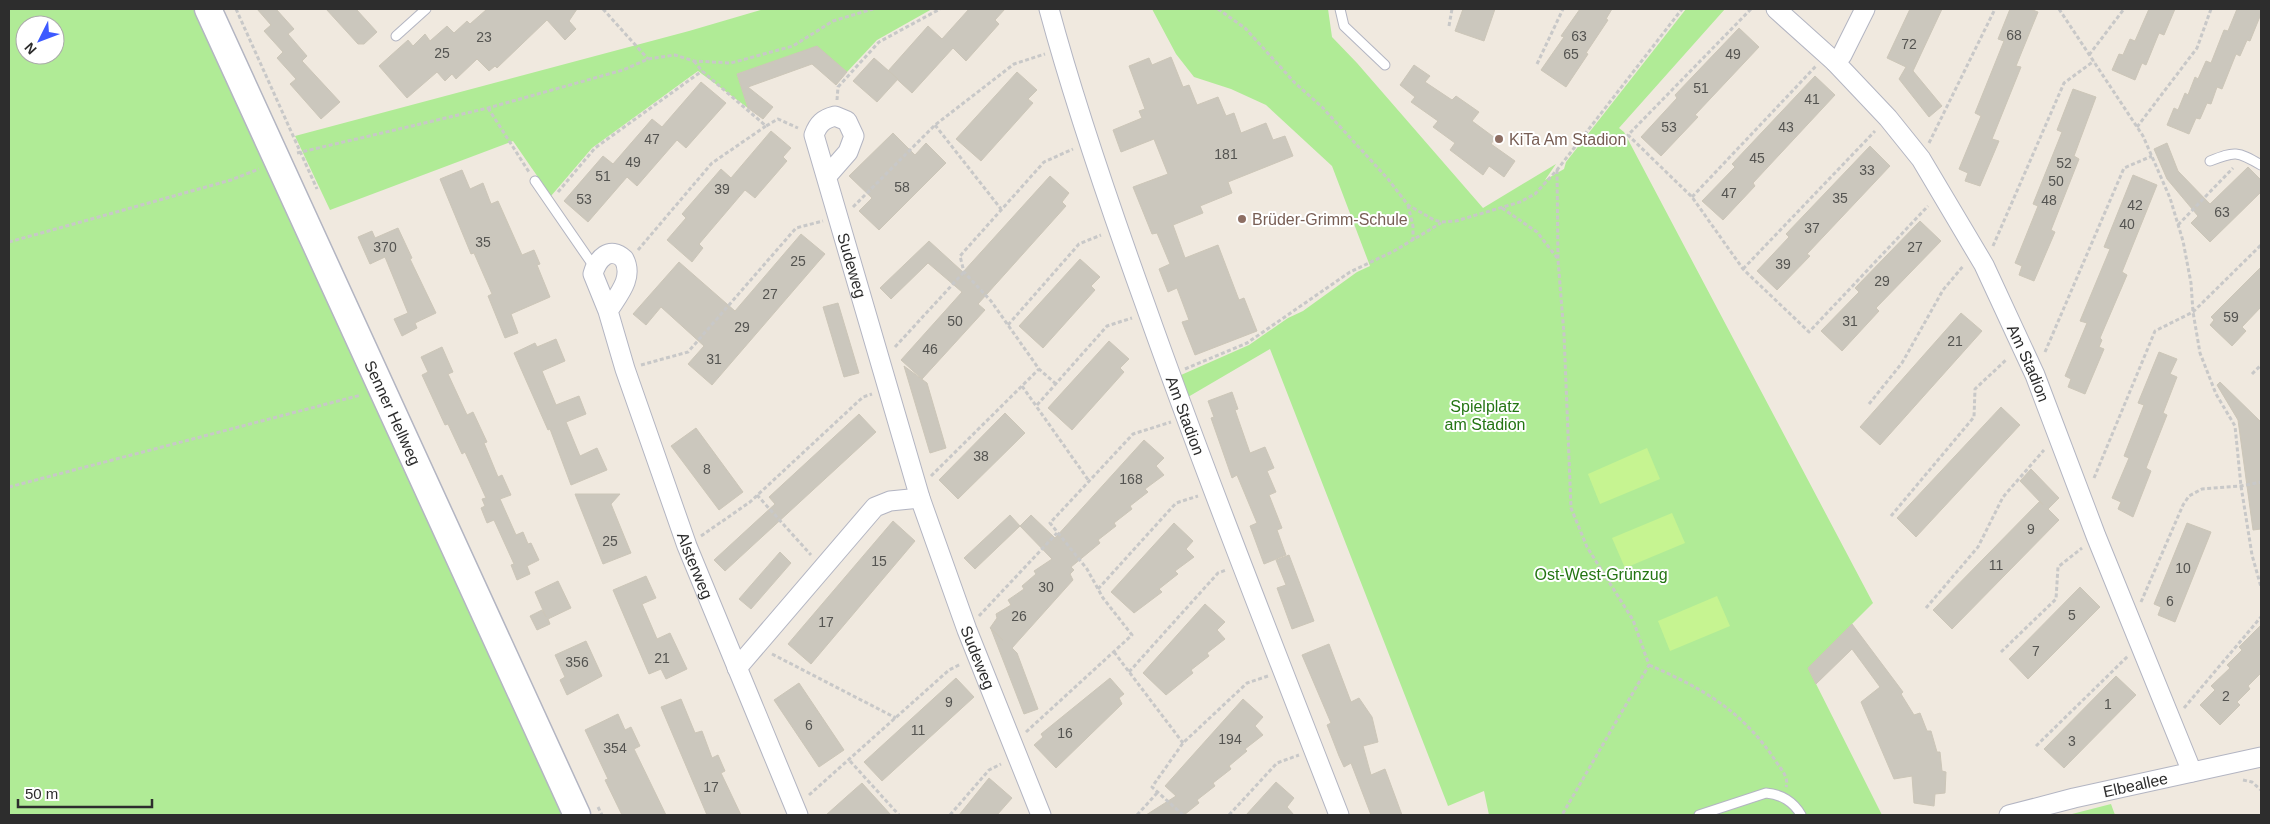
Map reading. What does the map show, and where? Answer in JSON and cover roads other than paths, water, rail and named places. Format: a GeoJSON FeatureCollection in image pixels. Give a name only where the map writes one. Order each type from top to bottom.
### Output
{"type":"FeatureCollection","features":[{"type":"Feature","properties":{"kind":"street","name":"Senner Hellweg"},"geometry":{"type":"LineString","coordinates":[[208,9],[577,815]]}},
{"type":"Feature","properties":{"kind":"street","name":"Am Stadion"},"geometry":{"type":"LineString","coordinates":[[1050,9],[1060,50],[1089,141],[1148,313],[1240,564],[1339,815]]}},
{"type":"Feature","properties":{"kind":"street","name":"Am Stadion"},"geometry":{"type":"LineString","coordinates":[[1776,9],[1831,59],[1888,118],[1921,159],[1980,258],[2035,375],[2083,504],[2192,772]]}},
{"type":"Feature","properties":{"kind":"street"},"geometry":{"type":"LineString","coordinates":[[1831,59],[1842,55],[1864,9]]}},
{"type":"Feature","properties":{"kind":"street","name":"Sudeweg"},"geometry":{"type":"LineString","coordinates":[[827,176],[848,152],[854,136],[847,121],[835,116],[822,121],[814,135],[839,217],[878,360],[918,490],[967,630],[1041,815]]}},
{"type":"Feature","properties":{"kind":"street"},"geometry":{"type":"LineString","coordinates":[[595,268],[599,260],[609,253],[618,254],[624,259],[628,274],[622,290],[608,311]]}},
{"type":"Feature","properties":{"kind":"street","name":"Alsterweg"},"geometry":{"type":"LineString","coordinates":[[595,268],[593,274],[608,311],[625,369],[687,546],[797,811]]}},
{"type":"Feature","properties":{"kind":"street"},"geometry":{"type":"LineString","coordinates":[[737,668],[875,507],[918,490]]}},
{"type":"Feature","properties":{"kind":"street","name":"Elbeallee"},"geometry":{"type":"LineString","coordinates":[[2009,815],[2261,757]]}},
{"type":"Feature","properties":{"kind":"lane"},"geometry":{"type":"LineString","coordinates":[[396,36],[426,9]]}},
{"type":"Feature","properties":{"kind":"lane"},"geometry":{"type":"LineString","coordinates":[[1340,9],[1344,26],[1385,64]]}},
{"type":"Feature","properties":{"kind":"lane"},"geometry":{"type":"LineString","coordinates":[[2210,161],[2231,153],[2246,155],[2261,165]]}},
{"type":"Feature","properties":{"kind":"lane"},"geometry":{"type":"LineString","coordinates":[[535,181],[595,268]]}},
{"type":"Feature","properties":{"kind":"lane"},"geometry":{"type":"LineString","coordinates":[[1699,815],[1757,794],[1774,793],[1782,796],[1794,805],[1801,815]]}},
{"type":"Feature","properties":{"kind":"place","name":"KiTa Am Stadion"},"geometry":{"type":"Point","coordinates":[1499,139]}},
{"type":"Feature","properties":{"kind":"place","name":"Brüder-Grimm-Schule"},"geometry":{"type":"Point","coordinates":[1242,219]}},
{"type":"Feature","properties":{"kind":"park label","name":"Spielplatz am Stadion"},"geometry":{"type":"Point","coordinates":[1485,415]}},
{"type":"Feature","properties":{"kind":"park label","name":"Ost-West-Grünzug"},"geometry":{"type":"Point","coordinates":[1601,574]}}]}
